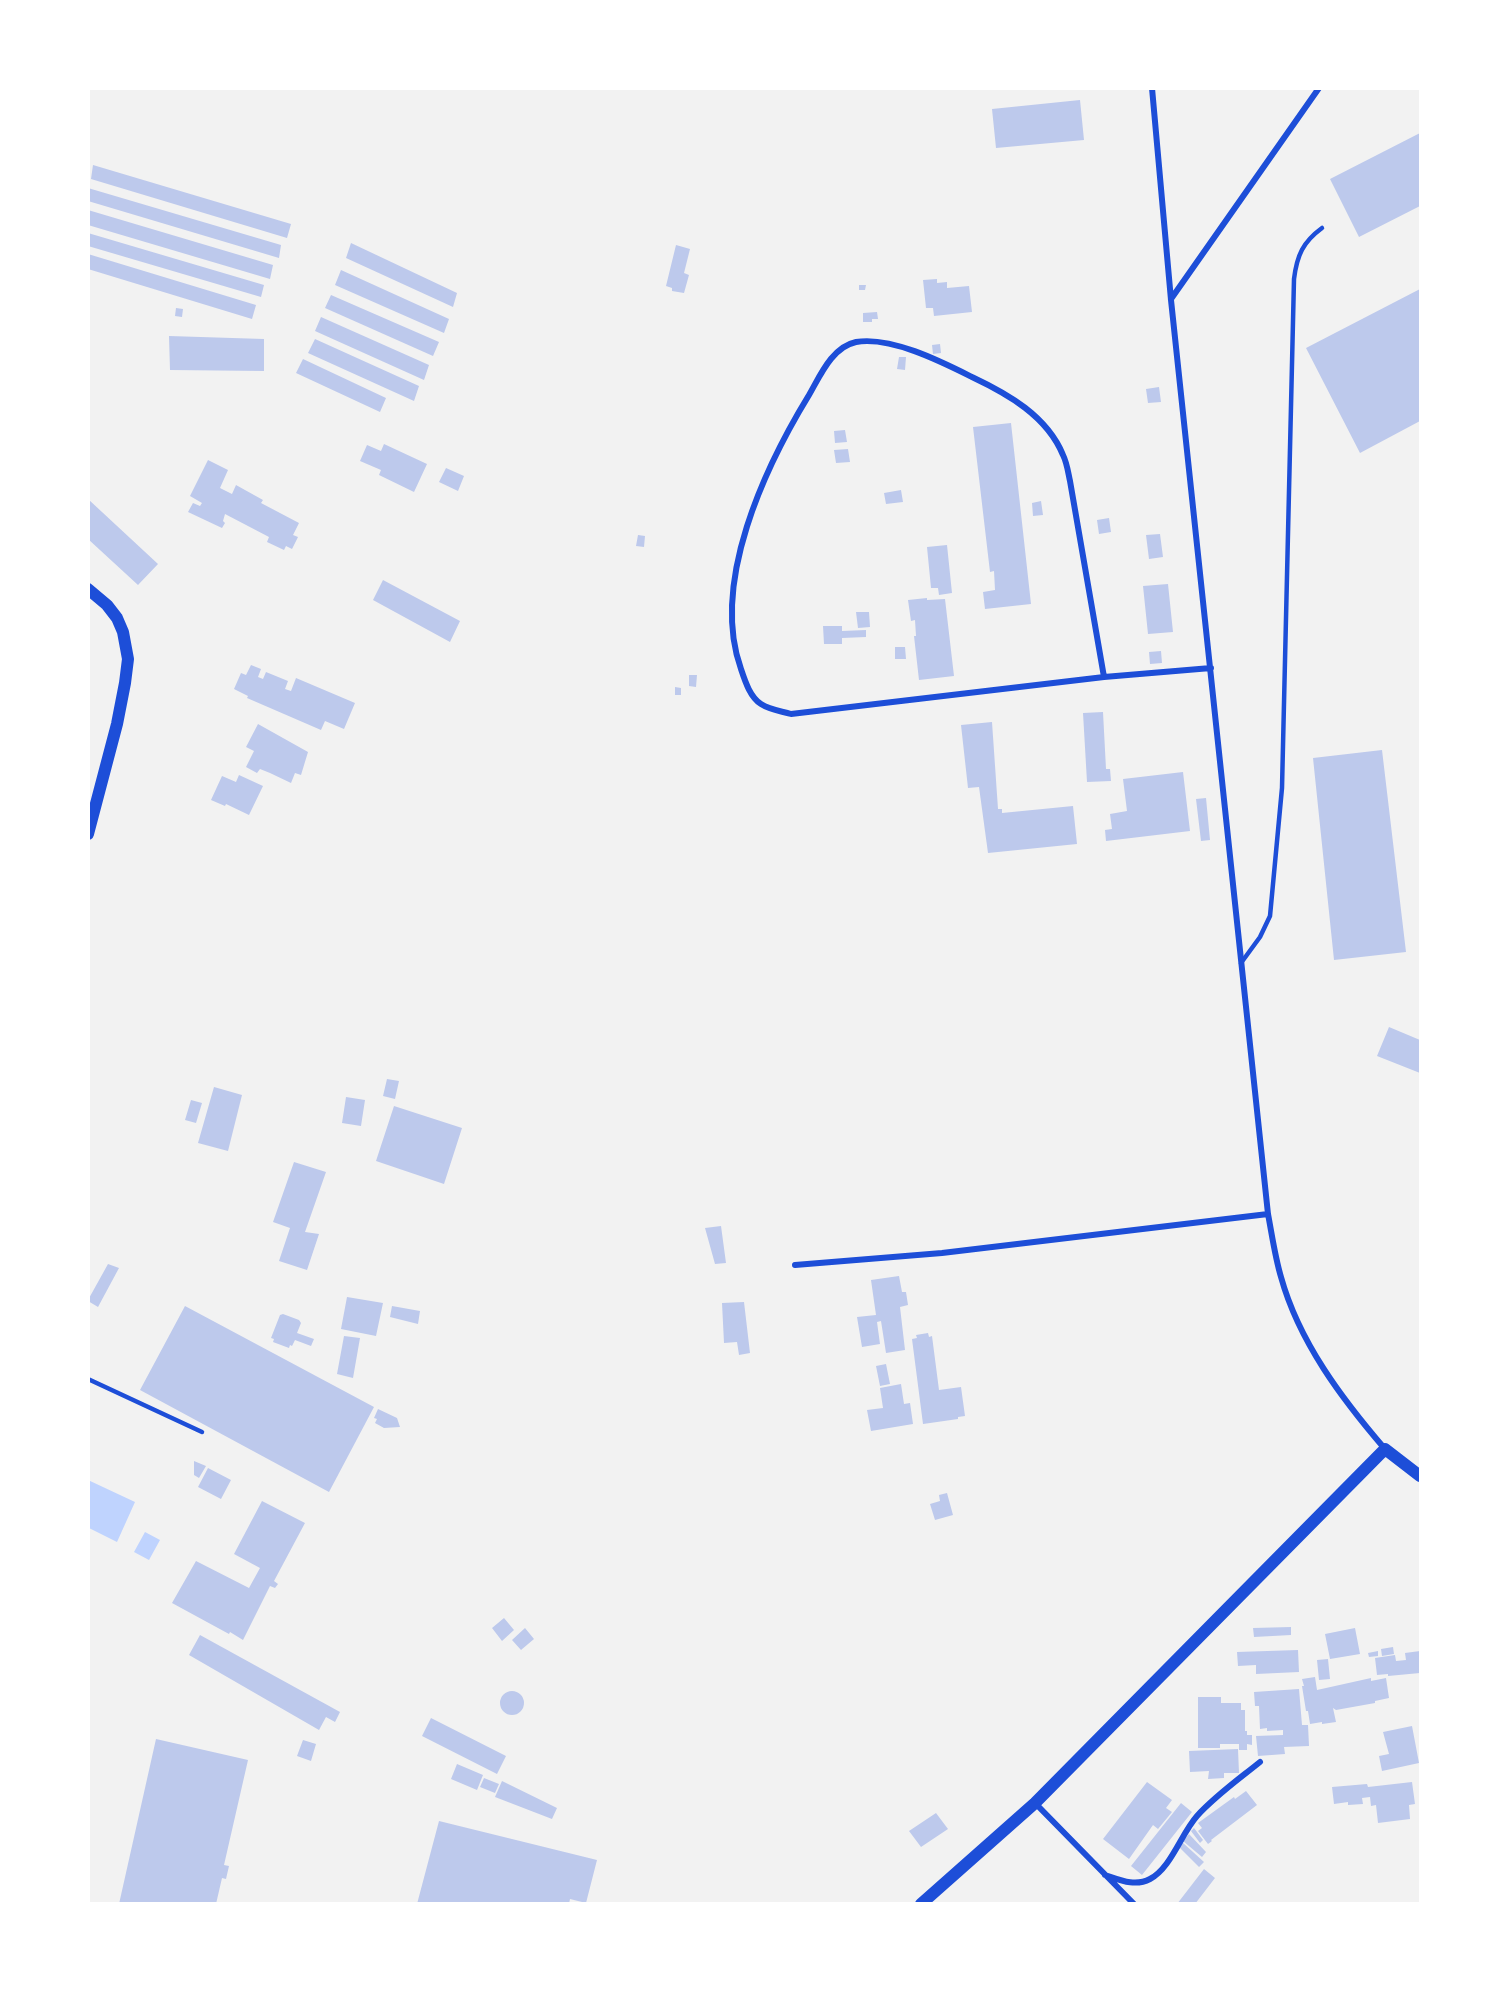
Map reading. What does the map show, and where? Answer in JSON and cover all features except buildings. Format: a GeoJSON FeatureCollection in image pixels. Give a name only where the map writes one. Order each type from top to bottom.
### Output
{"type":"FeatureCollection","features":[{"type":"Feature","properties":{"kind":"main road"},"geometry":{"type":"LineString","coordinates":[[88,589],[107,605],[117,618],[123,632],[128,659],[117,724],[88,834]]}},
{"type":"Feature","properties":{"kind":"main road"},"geometry":{"type":"LineString","coordinates":[[921,1904],[1035,1803],[1385,1449],[1420,1476]]}},
{"type":"Feature","properties":{"kind":"street"},"geometry":{"type":"LineString","coordinates":[[1152,88],[1171,300],[1268,1214],[1281,1278],[1298,1322],[1319,1360],[1353,1412],[1385,1449]]}},
{"type":"Feature","properties":{"kind":"street"},"geometry":{"type":"LineString","coordinates":[[1171,300],[1319,88]]}},
{"type":"Feature","properties":{"kind":"street"},"geometry":{"type":"LineString","coordinates":[[1104,677],[1070,481],[1064,456],[1054,436],[1038,418],[1004,392],[902,346],[856,342],[842,349],[830,361],[781,442],[755,502],[735,569],[732,607],[738,660],[748,688],[759,703],[791,714],[1104,677],[1211,668]]}},
{"type":"Feature","properties":{"kind":"street"},"geometry":{"type":"LineString","coordinates":[[795,1265],[942,1253],[1268,1214]]}},
{"type":"Feature","properties":{"kind":"street"},"geometry":{"type":"LineString","coordinates":[[1106,1875],[1135,1883],[1152,1878],[1166,1864],[1197,1816],[1260,1762]]}},
{"type":"Feature","properties":{"kind":"street"},"geometry":{"type":"LineString","coordinates":[[1035,1803],[1134,1904]]}},
{"type":"Feature","properties":{"kind":"lane"},"geometry":{"type":"LineString","coordinates":[[1241,963],[1267,925],[1273,901],[1282,788],[1294,279],[1296,266],[1308,238],[1322,228]]}},
{"type":"Feature","properties":{"kind":"lane"},"geometry":{"type":"LineString","coordinates":[[88,1379],[202,1432]]}},
{"type":"Feature","properties":{"kind":"water"},"geometry":{"type":"Polygon","coordinates":[[[88,1480],[135,1502],[117,1542],[89,1528],[88,1480]]]}},
{"type":"Feature","properties":{"kind":"water"},"geometry":{"type":"Polygon","coordinates":[[[145,1532],[160,1540],[149,1560],[134,1552],[145,1532]]]}}]}
